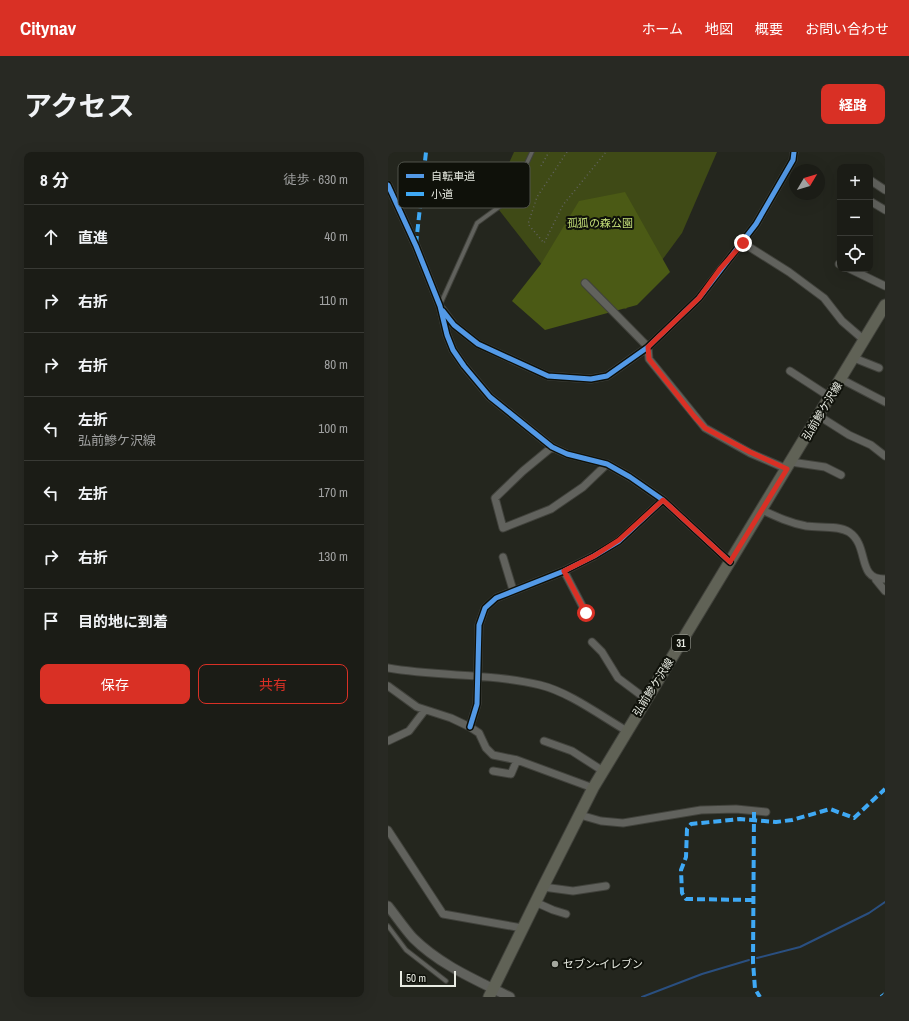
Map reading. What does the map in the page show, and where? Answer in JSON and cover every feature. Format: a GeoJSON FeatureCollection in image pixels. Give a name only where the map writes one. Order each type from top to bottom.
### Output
{"type":"FeatureCollection","features":[{"type":"Feature","properties":{"kind":"main road","name":"弘前鰺ケ沢線"},"geometry":{"type":"LineString","coordinates":[[492,993],[542,887],[593,788],[885,305]]}},
{"type":"Feature","properties":{"kind":"street"},"geometry":{"type":"LineString","coordinates":[[440,306],[454,325],[478,344],[548,376],[591,379],[607,376],[648,347],[699,298],[720,269],[743,243],[776,191],[793,160],[794,152]]}},
{"type":"Feature","properties":{"kind":"street"},"geometry":{"type":"LineString","coordinates":[[873,182],[885,190]]}},
{"type":"Feature","properties":{"kind":"street"},"geometry":{"type":"LineString","coordinates":[[388,185],[398,207]]}},
{"type":"Feature","properties":{"kind":"street"},"geometry":{"type":"LineString","coordinates":[[873,203],[885,210]]}},
{"type":"Feature","properties":{"kind":"street"},"geometry":{"type":"LineString","coordinates":[[399,208],[416,246],[440,306],[447,335],[453,350],[464,366],[490,397],[552,446],[567,454],[607,464],[630,477],[663,500],[730,562]]}},
{"type":"Feature","properties":{"kind":"street"},"geometry":{"type":"LineString","coordinates":[[743,243],[790,272],[824,298],[842,321],[864,340]]}},
{"type":"Feature","properties":{"kind":"street"},"geometry":{"type":"LineString","coordinates":[[856,272],[885,286]]}},
{"type":"Feature","properties":{"kind":"street"},"geometry":{"type":"LineString","coordinates":[[585,283],[648,347],[649,359],[705,428],[750,452],[789,465],[825,467],[841,475]]}},
{"type":"Feature","properties":{"kind":"street"},"geometry":{"type":"LineString","coordinates":[[854,358],[879,368]]}},
{"type":"Feature","properties":{"kind":"street"},"geometry":{"type":"LineString","coordinates":[[790,371],[830,397]]}},
{"type":"Feature","properties":{"kind":"street"},"geometry":{"type":"LineString","coordinates":[[841,379],[885,402]]}},
{"type":"Feature","properties":{"kind":"street"},"geometry":{"type":"LineString","coordinates":[[819,416],[849,435],[871,445],[885,456]]}},
{"type":"Feature","properties":{"kind":"street"},"geometry":{"type":"LineString","coordinates":[[552,446],[495,498],[503,528],[552,509],[583,487],[607,464]]}},
{"type":"Feature","properties":{"kind":"street"},"geometry":{"type":"LineString","coordinates":[[470,727],[477,704],[479,625],[485,608],[496,598],[564,571],[594,556],[619,540],[663,500]]}},
{"type":"Feature","properties":{"kind":"street"},"geometry":{"type":"LineString","coordinates":[[762,510],[785,520],[807,526],[848,532],[856,539],[868,573],[885,591]]}},
{"type":"Feature","properties":{"kind":"street"},"geometry":{"type":"LineString","coordinates":[[503,557],[513,590]]}},
{"type":"Feature","properties":{"kind":"street"},"geometry":{"type":"LineString","coordinates":[[564,571],[586,613]]}},
{"type":"Feature","properties":{"kind":"street"},"geometry":{"type":"LineString","coordinates":[[876,580],[885,579]]}},
{"type":"Feature","properties":{"kind":"street"},"geometry":{"type":"LineString","coordinates":[[592,642],[602,652],[618,678],[646,699]]}},
{"type":"Feature","properties":{"kind":"street"},"geometry":{"type":"LineString","coordinates":[[388,668],[409,672],[478,677],[541,685],[559,692],[627,731]]}},
{"type":"Feature","properties":{"kind":"street"},"geometry":{"type":"LineString","coordinates":[[388,686],[417,708],[451,718],[470,727],[478,733],[486,748],[493,754],[517,760],[593,788]]}},
{"type":"Feature","properties":{"kind":"street"},"geometry":{"type":"LineString","coordinates":[[388,741],[409,731],[425,710]]}},
{"type":"Feature","properties":{"kind":"street"},"geometry":{"type":"LineString","coordinates":[[544,741],[572,751],[603,771]]}},
{"type":"Feature","properties":{"kind":"street"},"geometry":{"type":"LineString","coordinates":[[493,771],[511,774],[517,760]]}},
{"type":"Feature","properties":{"kind":"street"},"geometry":{"type":"LineString","coordinates":[[580,815],[601,822],[623,823],[700,810],[736,809],[766,812]]}},
{"type":"Feature","properties":{"kind":"street"},"geometry":{"type":"LineString","coordinates":[[388,830],[392,842],[443,914],[522,928]]}},
{"type":"Feature","properties":{"kind":"street"},"geometry":{"type":"LineString","coordinates":[[542,887],[573,891],[606,886]]}},
{"type":"Feature","properties":{"kind":"street"},"geometry":{"type":"LineString","coordinates":[[535,902],[566,914]]}},
{"type":"Feature","properties":{"kind":"street"},"geometry":{"type":"LineString","coordinates":[[388,906],[413,937],[437,958],[492,993],[510,997]]}},
{"type":"Feature","properties":{"kind":"lane"},"geometry":{"type":"LineString","coordinates":[[527,162],[532,152]]}},
{"type":"Feature","properties":{"kind":"lane"},"geometry":{"type":"LineString","coordinates":[[440,306],[477,222],[497,208]]}},
{"type":"Feature","properties":{"kind":"lane"},"geometry":{"type":"LineString","coordinates":[[388,926],[406,950],[446,981]]}},
{"type":"Feature","properties":{"kind":"path"},"geometry":{"type":"LineString","coordinates":[[540,166],[550,152]]}},
{"type":"Feature","properties":{"kind":"path"},"geometry":{"type":"LineString","coordinates":[[567,152],[546,186],[537,197],[528,224],[544,243],[562,205],[606,152]]}},
{"type":"Feature","properties":{"kind":"green space","name":"孤狐の森公園"},"geometry":{"type":"Polygon","coordinates":[[[514,152],[717,152],[682,233],[626,309],[557,284],[497,208],[530,208],[530,162],[510,162],[514,152]]]}},
{"type":"Feature","properties":{"kind":"green space"},"geometry":{"type":"Polygon","coordinates":[[[625,192],[670,272],[637,305],[545,330],[512,301],[541,264],[579,201],[625,192]]]}},
{"type":"Feature","properties":{"kind":"waterway"},"geometry":{"type":"LineString","coordinates":[[757,958],[800,947],[869,913],[885,902]]}},
{"type":"Feature","properties":{"kind":"waterway"},"geometry":{"type":"LineString","coordinates":[[642,997],[702,974],[749,960]]}},
{"type":"Feature","properties":{"kind":"marked path"},"geometry":{"type":"LineString","coordinates":[[425,162],[426,152]]}},
{"type":"Feature","properties":{"kind":"marked path"},"geometry":{"type":"LineString","coordinates":[[416,244],[420,208]]}},
{"type":"Feature","properties":{"kind":"marked path"},"geometry":{"type":"LineString","coordinates":[[753,900],[686,899],[682,893],[681,870],[686,857],[687,829],[691,824],[740,819],[776,822],[792,820],[830,809],[854,818],[885,789]]}},
{"type":"Feature","properties":{"kind":"marked path"},"geometry":{"type":"LineString","coordinates":[[754,812],[753,962],[755,989],[760,997]]}},
{"type":"Feature","properties":{"kind":"marked path"},"geometry":{"type":"LineString","coordinates":[[881,997],[885,994]]}},
{"type":"Feature","properties":{"kind":"cycle path"},"geometry":{"type":"LineString","coordinates":[[443,311],[454,325],[478,344],[548,376],[591,379],[607,376],[648,347],[699,298],[756,224],[793,160],[794,152]]}},
{"type":"Feature","properties":{"kind":"cycle path"},"geometry":{"type":"LineString","coordinates":[[388,185],[398,207]]}},
{"type":"Feature","properties":{"kind":"cycle path"},"geometry":{"type":"LineString","coordinates":[[399,208],[416,246],[440,306],[447,335],[453,350],[464,366],[490,397],[552,447],[567,454],[607,464],[630,477],[663,500],[730,562]]}},
{"type":"Feature","properties":{"kind":"cycle path"},"geometry":{"type":"LineString","coordinates":[[470,727],[477,704],[479,625],[485,608],[496,598],[564,571],[619,541],[663,500]]}},
{"type":"Feature","properties":{"kind":"place","name":"セブン-イレブン"},"geometry":{"type":"Point","coordinates":[555,964]}},
{"type":"Feature","properties":{"kind":"route"},"geometry":{"type":"LineString","coordinates":[[586,613],[564,571],[594,556],[619,540],[663,500],[730,562],[787,469],[750,452],[705,428],[649,359],[648,347],[663,330],[699,298],[720,269],[743,243]]}}]}
